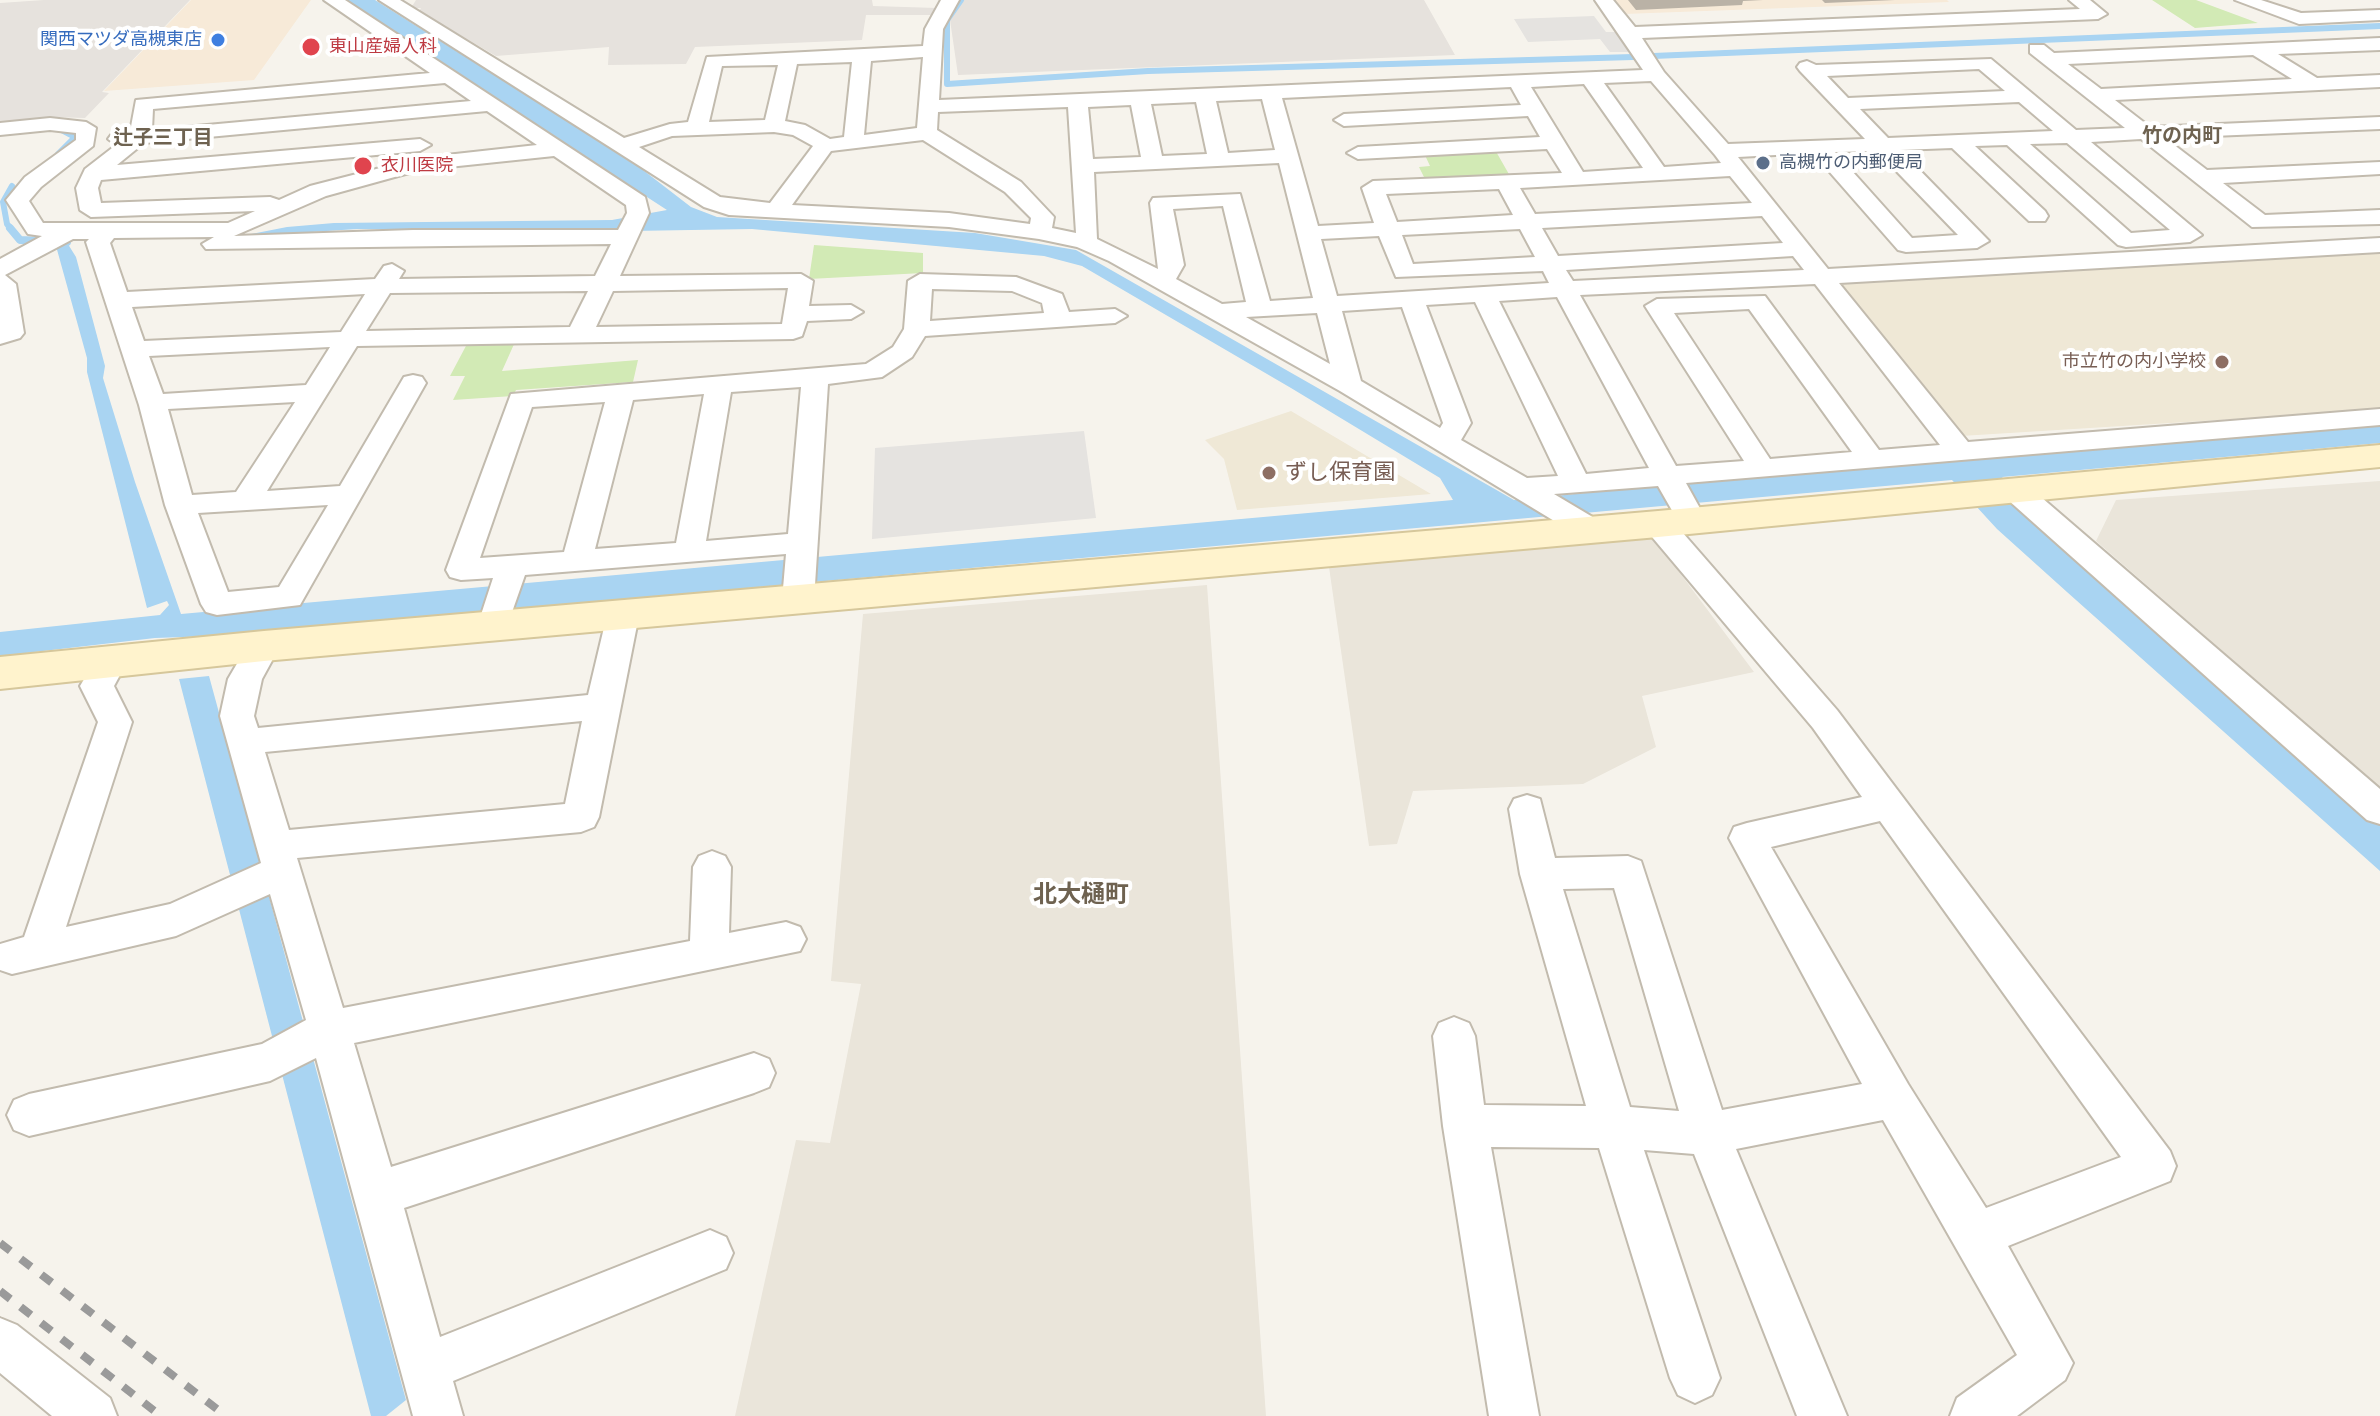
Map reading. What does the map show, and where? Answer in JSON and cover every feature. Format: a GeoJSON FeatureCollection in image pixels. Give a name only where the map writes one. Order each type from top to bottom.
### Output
{"type":"FeatureCollection","features":[{"type":"Feature","properties":{"kind":"street"},"geometry":{"type":"LineString","coordinates":[[333,0],[637,202],[631,227],[579,335]]}},
{"type":"Feature","properties":{"kind":"street"},"geometry":{"type":"LineString","coordinates":[[388,0],[712,202],[729,208],[949,220],[1039,232],[1084,242],[1117,256],[1349,385],[1580,523]]}},
{"type":"Feature","properties":{"kind":"street"},"geometry":{"type":"LineString","coordinates":[[927,133],[932,51],[938,16],[950,0]]}},
{"type":"Feature","properties":{"kind":"street"},"geometry":{"type":"LineString","coordinates":[[1604,0],[1630,33],[1656,75],[1729,160],[1958,449]]}},
{"type":"Feature","properties":{"kind":"street"},"geometry":{"type":"LineString","coordinates":[[1630,33],[2098,14],[2078,0]]}},
{"type":"Feature","properties":{"kind":"street"},"geometry":{"type":"LineString","coordinates":[[2244,0],[2299,19],[2380,11]]}},
{"type":"Feature","properties":{"kind":"street"},"geometry":{"type":"LineString","coordinates":[[2380,44],[2044,54],[2260,222],[2380,217]]}},
{"type":"Feature","properties":{"kind":"street"},"geometry":{"type":"LineString","coordinates":[[2257,49],[2378,124]]}},
{"type":"Feature","properties":{"kind":"street"},"geometry":{"type":"LineString","coordinates":[[697,128],[714,61],[932,51]]}},
{"type":"Feature","properties":{"kind":"street"},"geometry":{"type":"LineString","coordinates":[[855,142],[853,133],[862,56]]}},
{"type":"Feature","properties":{"kind":"street"},"geometry":{"type":"LineString","coordinates":[[774,126],[789,58]]}},
{"type":"Feature","properties":{"kind":"street"},"geometry":{"type":"LineString","coordinates":[[1818,146],[1906,245],[1977,241],[1809,69],[1984,63],[2190,235],[2126,240],[2012,139]]}},
{"type":"Feature","properties":{"kind":"street"},"geometry":{"type":"LineString","coordinates":[[929,106],[1271,95],[1656,75]]}},
{"type":"Feature","properties":{"kind":"street"},"geometry":{"type":"LineString","coordinates":[[279,206],[91,210],[87,188],[93,174],[137,138],[142,129],[143,104],[450,77]]}},
{"type":"Feature","properties":{"kind":"street"},"geometry":{"type":"LineString","coordinates":[[1590,78],[1658,174]]}},
{"type":"Feature","properties":{"kind":"street"},"geometry":{"type":"LineString","coordinates":[[2097,95],[2380,81]]}},
{"type":"Feature","properties":{"kind":"street"},"geometry":{"type":"LineString","coordinates":[[1518,82],[1576,179]]}},
{"type":"Feature","properties":{"kind":"street"},"geometry":{"type":"LineString","coordinates":[[1332,92],[1373,188],[1404,272],[1799,249]]}},
{"type":"Feature","properties":{"kind":"street"},"geometry":{"type":"LineString","coordinates":[[1271,95],[1349,385]]}},
{"type":"Feature","properties":{"kind":"street"},"geometry":{"type":"LineString","coordinates":[[1845,104],[2023,96]]}},
{"type":"Feature","properties":{"kind":"street"},"geometry":{"type":"LineString","coordinates":[[1205,97],[1219,160]]}},
{"type":"Feature","properties":{"kind":"street"},"geometry":{"type":"LineString","coordinates":[[1140,99],[1153,163]]}},
{"type":"Feature","properties":{"kind":"street"},"geometry":{"type":"LineString","coordinates":[[1078,101],[1088,234],[1084,242]]}},
{"type":"Feature","properties":{"kind":"street"},"geometry":{"type":"LineString","coordinates":[[488,105],[86,142],[39,177],[17,200],[36,229],[104,240],[413,237],[631,227]]}},
{"type":"Feature","properties":{"kind":"street"},"geometry":{"type":"LineString","coordinates":[[1344,120],[1535,110]]}},
{"type":"Feature","properties":{"kind":"street"},"geometry":{"type":"LineString","coordinates":[[420,155],[434,111]]}},
{"type":"Feature","properties":{"kind":"street"},"geometry":{"type":"LineString","coordinates":[[0,129],[74,124],[86,128],[86,142]]}},
{"type":"Feature","properties":{"kind":"street"},"geometry":{"type":"LineString","coordinates":[[1373,188],[1658,174],[1818,146],[2378,124]]}},
{"type":"Feature","properties":{"kind":"street"},"geometry":{"type":"LineString","coordinates":[[624,145],[670,130],[774,126],[798,129],[819,139],[824,146]]}},
{"type":"Feature","properties":{"kind":"street"},"geometry":{"type":"LineString","coordinates":[[776,211],[824,146],[927,133],[1013,187],[1043,217],[1039,232]]}},
{"type":"Feature","properties":{"kind":"street"},"geometry":{"type":"LineString","coordinates":[[1957,141],[2037,216]]}},
{"type":"Feature","properties":{"kind":"street"},"geometry":{"type":"LineString","coordinates":[[1358,153],[1555,142]]}},
{"type":"Feature","properties":{"kind":"street"},"geometry":{"type":"LineString","coordinates":[[93,174],[560,149]]}},
{"type":"Feature","properties":{"kind":"street"},"geometry":{"type":"LineString","coordinates":[[104,240],[232,230],[279,206],[420,155]]}},
{"type":"Feature","properties":{"kind":"street"},"geometry":{"type":"LineString","coordinates":[[1083,166],[1288,156]]}},
{"type":"Feature","properties":{"kind":"street"},"geometry":{"type":"LineString","coordinates":[[2203,177],[2380,168]]}},
{"type":"Feature","properties":{"kind":"street"},"geometry":{"type":"LineString","coordinates":[[10,179],[39,177]]}},
{"type":"Feature","properties":{"kind":"street"},"geometry":{"type":"LineString","coordinates":[[1506,182],[1674,501],[1825,719],[2154,1166],[1976,1235]]}},
{"type":"Feature","properties":{"kind":"street"},"geometry":{"type":"LineString","coordinates":[[1162,282],[1172,265],[1161,203],[1232,199],[1260,308]]}},
{"type":"Feature","properties":{"kind":"street"},"geometry":{"type":"LineString","coordinates":[[1310,233],[1767,209]]}},
{"type":"Feature","properties":{"kind":"street"},"geometry":{"type":"LineString","coordinates":[[0,269],[65,234]]}},
{"type":"Feature","properties":{"kind":"street"},"geometry":{"type":"LineString","coordinates":[[246,500],[413,237]]}},
{"type":"Feature","properties":{"kind":"street"},"geometry":{"type":"LineString","coordinates":[[104,240],[180,505],[217,604],[289,597],[413,383]]}},
{"type":"Feature","properties":{"kind":"street"},"geometry":{"type":"LineString","coordinates":[[1214,312],[1563,289],[2007,268],[2380,245]]}},
{"type":"Feature","properties":{"kind":"street"},"geometry":{"type":"LineString","coordinates":[[0,281],[4,284],[11,333],[0,336]]}},
{"type":"Feature","properties":{"kind":"street"},"geometry":{"type":"LineString","coordinates":[[119,300],[382,286],[801,281],[793,331],[348,339],[135,349]]}},
{"type":"Feature","properties":{"kind":"street"},"geometry":{"type":"LineString","coordinates":[[802,549],[689,552],[577,561],[510,573],[461,570],[521,400],[873,371],[903,352],[917,329],[920,281],[1016,284],[1053,299],[1058,319]]}},
{"type":"Feature","properties":{"kind":"street"},"geometry":{"type":"LineString","coordinates":[[1483,294],[1576,483]]}},
{"type":"Feature","properties":{"kind":"street"},"geometry":{"type":"LineString","coordinates":[[1411,298],[1457,423],[1445,443]]}},
{"type":"Feature","properties":{"kind":"street"},"geometry":{"type":"LineString","coordinates":[[1763,469],[1657,306],[1756,301],[1870,457]]}},
{"type":"Feature","properties":{"kind":"street"},"geometry":{"type":"LineString","coordinates":[[795,314],[851,312]]}},
{"type":"Feature","properties":{"kind":"street"},"geometry":{"type":"LineString","coordinates":[[917,329],[1115,316]]}},
{"type":"Feature","properties":{"kind":"street"},"geometry":{"type":"LineString","coordinates":[[799,594],[815,378]]}},
{"type":"Feature","properties":{"kind":"street"},"geometry":{"type":"LineString","coordinates":[[689,552],[719,386]]}},
{"type":"Feature","properties":{"kind":"street"},"geometry":{"type":"LineString","coordinates":[[153,405],[169,401],[313,393]]}},
{"type":"Feature","properties":{"kind":"street"},"geometry":{"type":"LineString","coordinates":[[577,561],[621,393]]}},
{"type":"Feature","properties":{"kind":"street"},"geometry":{"type":"LineString","coordinates":[[0,673],[495,621],[623,615],[799,594],[1580,523],[1674,501],[1763,469],[1958,449],[2380,417]]}},
{"type":"Feature","properties":{"kind":"street"},"geometry":{"type":"LineString","coordinates":[[1524,490],[1576,483],[1674,501],[1969,495],[2380,456]]}},
{"type":"Feature","properties":{"kind":"street"},"geometry":{"type":"LineString","coordinates":[[2017,492],[2380,810]]}},
{"type":"Feature","properties":{"kind":"street"},"geometry":{"type":"LineString","coordinates":[[180,505],[349,495]]}},
{"type":"Feature","properties":{"kind":"street"},"geometry":{"type":"LineString","coordinates":[[495,621],[510,573]]}},
{"type":"Feature","properties":{"kind":"street"},"geometry":{"type":"LineString","coordinates":[[111,662],[97,686],[115,722],[25,954],[176,919],[231,894],[274,867],[294,843],[581,817],[623,615]]}},
{"type":"Feature","properties":{"kind":"street"},"geometry":{"type":"LineString","coordinates":[[264,646],[245,679],[237,716],[320,1034],[377,1194],[438,1416]]}},
{"type":"Feature","properties":{"kind":"street"},"geometry":{"type":"LineString","coordinates":[[244,745],[264,739],[602,706]]}},
{"type":"Feature","properties":{"kind":"street"},"geometry":{"type":"LineString","coordinates":[[1889,805],[1747,838],[1893,1098],[1976,1235],[2048,1363],[1975,1416]]}},
{"type":"Feature","properties":{"kind":"street"},"geometry":{"type":"LineString","coordinates":[[1527,809],[1539,874],[1695,1378]]}},
{"type":"Feature","properties":{"kind":"street"},"geometry":{"type":"LineString","coordinates":[[709,954],[712,867]]}},
{"type":"Feature","properties":{"kind":"street"},"geometry":{"type":"LineString","coordinates":[[1539,874],[1628,872],[1708,1134],[1822,1416]]}},
{"type":"Feature","properties":{"kind":"street"},"geometry":{"type":"LineString","coordinates":[[29,1115],[270,1062],[320,1034],[786,939]]}},
{"type":"Feature","properties":{"kind":"street"},"geometry":{"type":"LineString","coordinates":[[1454,1036],[1465,1126],[1514,1416]]}},
{"type":"Feature","properties":{"kind":"street"},"geometry":{"type":"LineString","coordinates":[[377,1194],[754,1073]]}},
{"type":"Feature","properties":{"kind":"street"},"geometry":{"type":"LineString","coordinates":[[1465,1126],[1615,1127],[1708,1134],[1893,1098]]}},
{"type":"Feature","properties":{"kind":"street"},"geometry":{"type":"LineString","coordinates":[[426,1367],[710,1253]]}},
{"type":"Feature","properties":{"kind":"street"},"geometry":{"type":"LineString","coordinates":[[0,1342],[92,1416]]}},
{"type":"Feature","properties":{"kind":"shaded area"},"geometry":{"type":"Polygon","coordinates":[[[190,0],[102,92],[109,93],[85,118],[52,117],[0,125],[0,3],[190,0]]]}},
{"type":"Feature","properties":{"kind":"shaded area","name":"関西マツダ高槻東店"},"geometry":{"type":"Polygon","coordinates":[[[191,0],[311,0],[254,80],[104,91],[191,0]]]}},
{"type":"Feature","properties":{"kind":"shaded area"},"geometry":{"type":"Polygon","coordinates":[[[416,0],[872,0],[873,6],[937,8],[936,15],[866,15],[862,40],[695,47],[686,64],[608,65],[609,47],[496,56],[419,11],[421,8],[411,8],[416,0]]]}},
{"type":"Feature","properties":{"kind":"shaded area"},"geometry":{"type":"Polygon","coordinates":[[[963,0],[1424,0],[1455,55],[958,75],[950,20],[963,0]]]}},
{"type":"Feature","properties":{"kind":"shaded area"},"geometry":{"type":"Polygon","coordinates":[[[1613,0],[1947,0],[1949,2],[1624,14],[1613,0]]]}},
{"type":"Feature","properties":{"kind":"shaded area"},"geometry":{"type":"Polygon","coordinates":[[[1594,16],[1606,32],[1615,32],[1631,52],[1610,52],[1600,39],[1528,42],[1514,19],[1594,16]]]}},
{"type":"Feature","properties":{"kind":"shaded area"},"geometry":{"type":"Polygon","coordinates":[[[2380,250],[2380,410],[1961,436],[1841,284],[2380,250]]]}},
{"type":"Feature","properties":{"kind":"shaded area"},"geometry":{"type":"Polygon","coordinates":[[[1291,411],[1431,494],[1237,510],[1224,459],[1205,440],[1291,411]]]}},
{"type":"Feature","properties":{"kind":"shaded area"},"geometry":{"type":"Polygon","coordinates":[[[1084,431],[1096,518],[872,539],[875,448],[1084,431]]]}},
{"type":"Feature","properties":{"kind":"shaded area"},"geometry":{"type":"Polygon","coordinates":[[[2380,481],[2380,788],[2096,541],[2116,500],[2380,481]]]}},
{"type":"Feature","properties":{"kind":"shaded area"},"geometry":{"type":"Polygon","coordinates":[[[1653,537],[1754,672],[1642,696],[1656,747],[1583,784],[1413,791],[1397,844],[1369,846],[1329,567],[1653,537]]]}},
{"type":"Feature","properties":{"kind":"shaded area"},"geometry":{"type":"Polygon","coordinates":[[[1207,585],[1266,1416],[735,1416],[796,1140],[830,1143],[861,984],[831,981],[863,614],[1207,585]]]}},
{"type":"Feature","properties":{"kind":"green space"},"geometry":{"type":"Polygon","coordinates":[[[2152,0],[2196,0],[2258,23],[2195,28],[2152,0]]]}},
{"type":"Feature","properties":{"kind":"green space"},"geometry":{"type":"Polygon","coordinates":[[[1494,148],[1510,176],[1426,181],[1419,167],[1430,166],[1423,151],[1494,148]]]}},
{"type":"Feature","properties":{"kind":"green space"},"geometry":{"type":"Polygon","coordinates":[[[814,245],[923,253],[923,273],[809,279],[814,245]]]}},
{"type":"Feature","properties":{"kind":"green space"},"geometry":{"type":"Polygon","coordinates":[[[515,342],[502,371],[638,360],[633,382],[516,390],[513,396],[453,400],[465,376],[450,376],[467,344],[515,342]]]}},
{"type":"Feature","properties":{"kind":"water"},"geometry":{"type":"Polygon","coordinates":[[[343,0],[375,0],[630,160],[691,207],[717,217],[975,233],[1076,250],[1514,500],[1838,468],[2380,423],[2380,443],[2002,477],[2047,532],[2122,602],[2380,826],[2380,871],[1997,529],[1952,480],[212,636],[155,638],[0,656],[0,632],[160,615],[169,605],[167,601],[147,608],[87,372],[87,358],[56,246],[66,241],[76,257],[105,366],[103,378],[135,482],[181,614],[1453,500],[1440,478],[1291,388],[1082,266],[1044,256],[752,229],[570,232],[357,229],[236,237],[287,227],[334,223],[612,220],[667,210],[343,0]]]}},
{"type":"Feature","properties":{"kind":"water"},"geometry":{"type":"Polygon","coordinates":[[[209,676],[406,1400],[386,1416],[371,1416],[179,679],[209,676]]]}},
{"type":"Feature","properties":{"kind":"waterway"},"geometry":{"type":"LineString","coordinates":[[961,0],[947,20],[947,84],[1148,71],[1633,57]]}},
{"type":"Feature","properties":{"kind":"waterway"},"geometry":{"type":"LineString","coordinates":[[1653,56],[2380,26]]}},
{"type":"Feature","properties":{"kind":"waterway"},"geometry":{"type":"LineString","coordinates":[[58,128],[75,137],[58,154]]}},
{"type":"Feature","properties":{"kind":"waterway"},"geometry":{"type":"LineString","coordinates":[[12,186],[3,202],[7,224],[12,230]]}},
{"type":"Feature","properties":{"kind":"waterway"},"geometry":{"type":"LineString","coordinates":[[10,228],[20,240],[67,242]]}},
{"type":"Feature","properties":{"kind":"railway"},"geometry":{"type":"LineString","coordinates":[[0,1243],[226,1416]]}},
{"type":"Feature","properties":{"kind":"railway"},"geometry":{"type":"LineString","coordinates":[[0,1291],[161,1416]]}},
{"type":"Feature","properties":{"kind":"place","name":"関西マツダ高槻東店"},"geometry":{"type":"Point","coordinates":[218,40]}},
{"type":"Feature","properties":{"kind":"place","name":"東山産婦人科"},"geometry":{"type":"Point","coordinates":[311,47]}},
{"type":"Feature","properties":{"kind":"place","name":"高槻竹の内郵便局"},"geometry":{"type":"Point","coordinates":[1763,163]}},
{"type":"Feature","properties":{"kind":"place","name":"衣川医院"},"geometry":{"type":"Point","coordinates":[363,166]}},
{"type":"Feature","properties":{"kind":"place","name":"市立竹の内小学校"},"geometry":{"type":"Point","coordinates":[2222,362]}},
{"type":"Feature","properties":{"kind":"place","name":"ずし保育園"},"geometry":{"type":"Point","coordinates":[1269,473]}},
{"type":"Feature","properties":{"kind":"district","name":"竹の内町"},"geometry":{"type":"Point","coordinates":[2182,137]}},
{"type":"Feature","properties":{"kind":"district","name":"辻子三丁目"},"geometry":{"type":"Point","coordinates":[163,139]}},
{"type":"Feature","properties":{"kind":"district","name":"北大樋町"},"geometry":{"type":"Point","coordinates":[1081,896]}}]}
